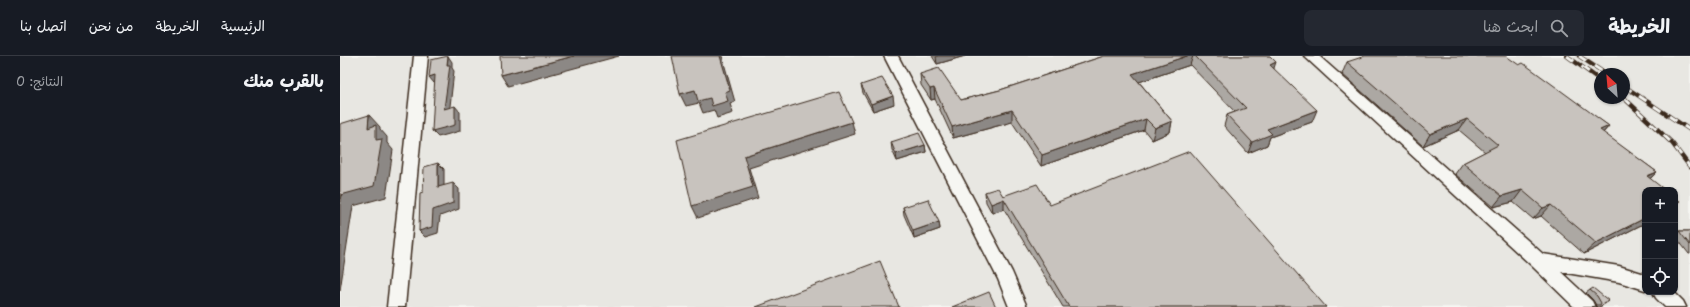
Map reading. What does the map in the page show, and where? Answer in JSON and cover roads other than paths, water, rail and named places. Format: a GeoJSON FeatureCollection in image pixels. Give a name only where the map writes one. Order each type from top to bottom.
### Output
{"type":"FeatureCollection","features":[{"type":"Feature","properties":{"kind":"street"},"geometry":{"type":"LineString","coordinates":[[396,307],[421,56]]}},
{"type":"Feature","properties":{"kind":"street"},"geometry":{"type":"LineString","coordinates":[[891,56],[1006,277],[1018,307]]}},
{"type":"Feature","properties":{"kind":"street"},"geometry":{"type":"LineString","coordinates":[[1311,56],[1538,261],[1586,307]]}},
{"type":"Feature","properties":{"kind":"street"},"geometry":{"type":"LineString","coordinates":[[1538,261],[1619,274],[1642,281]]}},
{"type":"Feature","properties":{"kind":"street"},"geometry":{"type":"LineString","coordinates":[[1665,295],[1677,307]]}},
{"type":"Feature","properties":{"kind":"railway"},"geometry":{"type":"LineString","coordinates":[[1567,56],[1594,76]]}},
{"type":"Feature","properties":{"kind":"railway"},"geometry":{"type":"LineString","coordinates":[[1579,56],[1597,68]]}},
{"type":"Feature","properties":{"kind":"railway"},"geometry":{"type":"LineString","coordinates":[[1630,90],[1690,130]]}},
{"type":"Feature","properties":{"kind":"railway"},"geometry":{"type":"LineString","coordinates":[[1630,104],[1672,143],[1690,167]]}}]}
